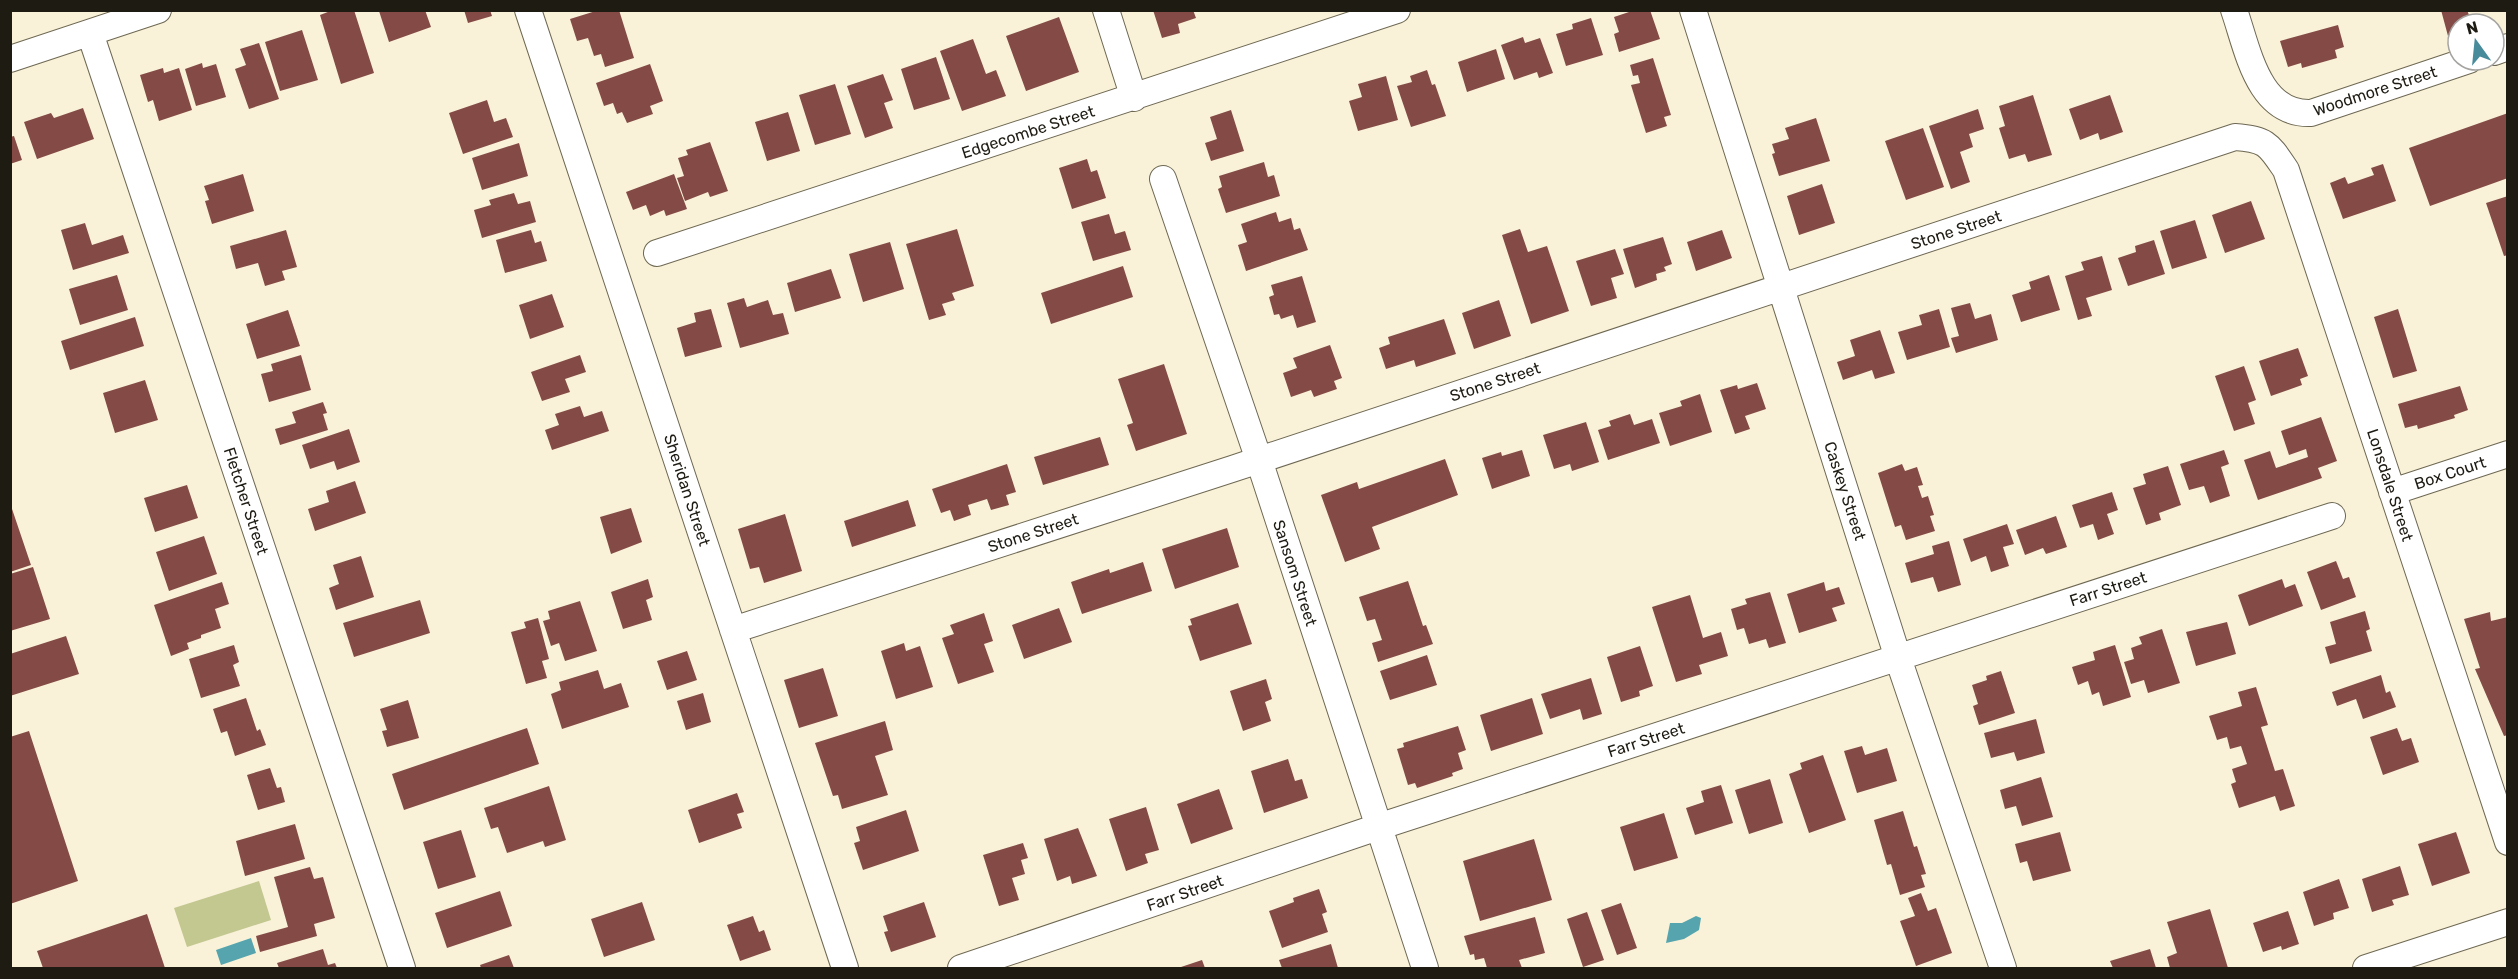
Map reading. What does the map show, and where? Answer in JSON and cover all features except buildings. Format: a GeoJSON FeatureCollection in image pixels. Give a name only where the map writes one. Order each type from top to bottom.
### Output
{"type":"FeatureCollection","features":[{"type":"Feature","properties":{"kind":"street"},"geometry":{"type":"LineString","coordinates":[[10,58],[158,10]]}},
{"type":"Feature","properties":{"kind":"street","name":"Sheridan Street"},"geometry":{"type":"LineString","coordinates":[[528,10],[845,969]]}},
{"type":"Feature","properties":{"kind":"street"},"geometry":{"type":"LineString","coordinates":[[1106,10],[1134,98]]}},
{"type":"Feature","properties":{"kind":"street","name":"Edgecombe Street"},"geometry":{"type":"LineString","coordinates":[[657,253],[1397,10]]}},
{"type":"Feature","properties":{"kind":"street","name":"Caskey Street"},"geometry":{"type":"LineString","coordinates":[[1693,10],[1898,658],[2003,969]]}},
{"type":"Feature","properties":{"kind":"street","name":"Woodmore Street"},"geometry":{"type":"LineString","coordinates":[[2234,10],[2262,86],[2281,108],[2300,113],[2311,113],[2446,68]]}},
{"type":"Feature","properties":{"kind":"street","name":"Fletcher Street"},"geometry":{"type":"LineString","coordinates":[[90,33],[402,969]]}},
{"type":"Feature","properties":{"kind":"street","name":"Stone Street"},"geometry":{"type":"LineString","coordinates":[[733,630],[1259,460],[2235,137],[2257,138]]}},
{"type":"Feature","properties":{"kind":"street","name":"Lonsdale Street"},"geometry":{"type":"LineString","coordinates":[[2257,138],[2273,150],[2286,170],[2508,842]]}},
{"type":"Feature","properties":{"kind":"street","name":"Sansom Street"},"geometry":{"type":"LineString","coordinates":[[1163,179],[1259,460],[1425,969]]}},
{"type":"Feature","properties":{"kind":"street","name":"Box Court"},"geometry":{"type":"LineString","coordinates":[[2392,492],[2508,454]]}},
{"type":"Feature","properties":{"kind":"street","name":"Farr Street"},"geometry":{"type":"LineString","coordinates":[[962,969],[1378,827],[2332,516]]}},
{"type":"Feature","properties":{"kind":"street"},"geometry":{"type":"LineString","coordinates":[[2366,969],[2508,922]]}},
{"type":"Feature","properties":{"kind":"green space"},"geometry":{"type":"Polygon","coordinates":[[[259,881],[271,920],[187,947],[174,908],[259,881]]]}},
{"type":"Feature","properties":{"kind":"water"},"geometry":{"type":"Polygon","coordinates":[[[1696,916],[1701,918],[1699,930],[1684,939],[1666,943],[1670,923],[1682,923],[1696,916]]]}},
{"type":"Feature","properties":{"kind":"water"},"geometry":{"type":"Polygon","coordinates":[[[251,938],[256,953],[221,965],[216,950],[251,938]]]}}]}
